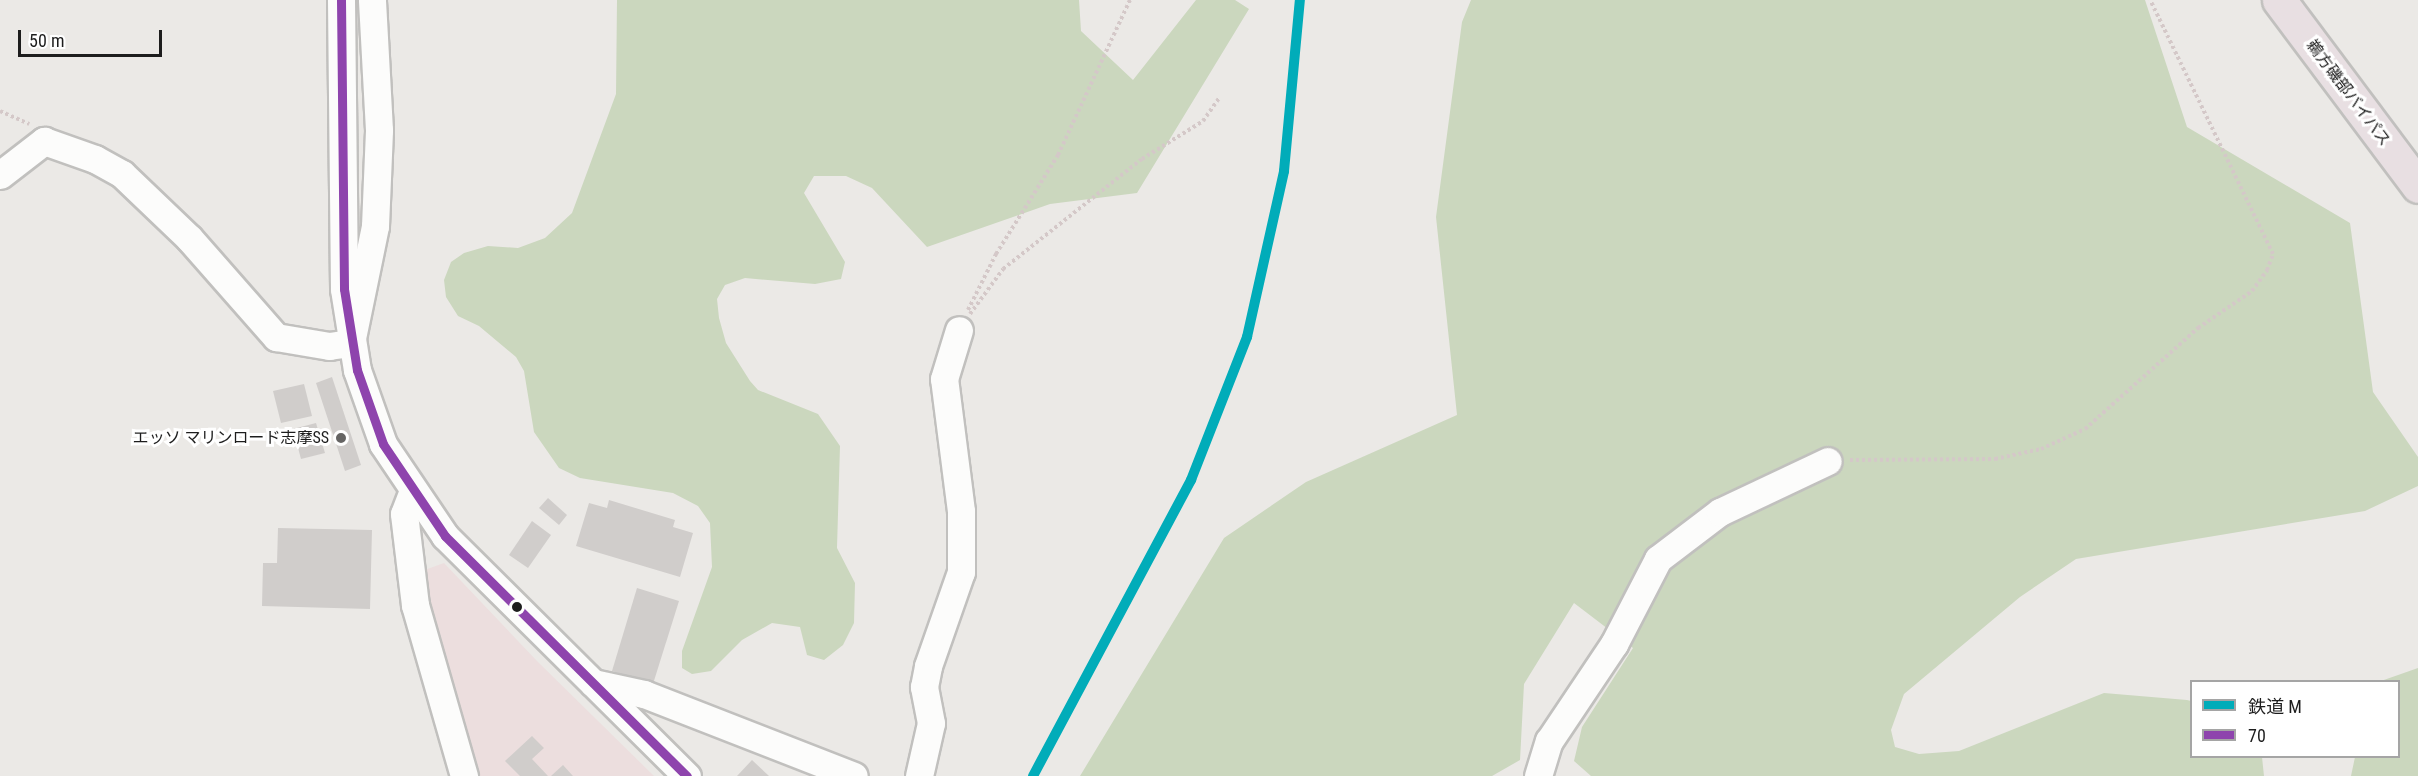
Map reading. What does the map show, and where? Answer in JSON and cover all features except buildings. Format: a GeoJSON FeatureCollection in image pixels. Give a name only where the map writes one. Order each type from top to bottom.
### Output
{"type":"FeatureCollection","features":[{"type":"Feature","properties":{"kind":"highway","name":"鵜方磯部バイパス"},"geometry":{"type":"LineString","coordinates":[[2279,0],[2418,186]]}},
{"type":"Feature","properties":{"kind":"street"},"geometry":{"type":"LineString","coordinates":[[341,0],[344,289],[351,344],[373,418],[412,493],[445,536],[687,776]]}},
{"type":"Feature","properties":{"kind":"street"},"geometry":{"type":"LineString","coordinates":[[351,344],[375,226],[379,130],[372,0]]}},
{"type":"Feature","properties":{"kind":"street"},"geometry":{"type":"LineString","coordinates":[[0,175],[44,141],[95,159],[122,174],[189,238],[276,337],[329,346],[351,344]]}},
{"type":"Feature","properties":{"kind":"street"},"geometry":{"type":"LineString","coordinates":[[919,776],[931,723],[924,687],[928,666],[961,572],[961,511],[944,379],[960,330]]}},
{"type":"Feature","properties":{"kind":"street"},"geometry":{"type":"LineString","coordinates":[[1538,776],[1549,741],[1614,644],[1658,559],[1720,512],[1828,461]]}},
{"type":"Feature","properties":{"kind":"street"},"geometry":{"type":"LineString","coordinates":[[412,493],[404,514],[415,605],[464,776]]}},
{"type":"Feature","properties":{"kind":"street"},"geometry":{"type":"LineString","coordinates":[[593,683],[644,694],[854,776]]}},
{"type":"Feature","properties":{"kind":"path"},"geometry":{"type":"LineString","coordinates":[[960,330],[996,254],[1058,155],[1130,0]]}},
{"type":"Feature","properties":{"kind":"path"},"geometry":{"type":"LineString","coordinates":[[1828,461],[1995,459],[2040,449],[2085,429],[2198,328],[2252,291],[2272,254],[2150,0]]}},
{"type":"Feature","properties":{"kind":"path"},"geometry":{"type":"LineString","coordinates":[[960,330],[1003,269],[1142,159],[1203,121],[1219,98]]}},
{"type":"Feature","properties":{"kind":"shaded area"},"geometry":{"type":"Polygon","coordinates":[[[444,563],[537,661],[654,776],[471,776],[419,572],[444,563]]]}},
{"type":"Feature","properties":{"kind":"green space"},"geometry":{"type":"Polygon","coordinates":[[[617,0],[1079,0],[1081,31],[1133,80],[1196,0],[1235,0],[1249,9],[1137,193],[1050,204],[927,247],[872,188],[846,176],[814,176],[804,193],[845,262],[841,279],[815,284],[745,278],[725,285],[717,299],[719,318],[726,343],[750,381],[758,390],[818,414],[840,446],[837,548],[855,583],[854,623],[843,645],[824,660],[807,655],[800,627],[772,623],[742,640],[711,671],[692,674],[682,668],[682,651],[712,567],[710,523],[698,506],[673,493],[580,478],[559,468],[534,432],[524,371],[516,357],[479,326],[458,316],[446,297],[444,280],[451,262],[464,253],[488,246],[518,248],[545,238],[572,213],[616,94],[617,0]]]}},
{"type":"Feature","properties":{"kind":"green space"},"geometry":{"type":"Polygon","coordinates":[[[1471,0],[2145,0],[2187,127],[2350,223],[2373,392],[2418,457],[2418,486],[2365,511],[2076,559],[2020,597],[1904,694],[1891,730],[1895,747],[1919,754],[1959,751],[2104,693],[2187,700],[2190,701],[2190,758],[2262,758],[2264,776],[1591,776],[1574,761],[1582,727],[1633,648],[1574,603],[1524,684],[1520,760],[1492,776],[1080,776],[1224,538],[1306,482],[1457,415],[1436,217],[1462,22],[1471,0]]]}},
{"type":"Feature","properties":{"kind":"green space"},"geometry":{"type":"Polygon","coordinates":[[[2418,668],[2418,776],[2351,776],[2355,758],[2400,758],[2400,680],[2384,680],[2418,668]]]}},
{"type":"Feature","properties":{"kind":"rail line","name":"M"},"geometry":{"type":"LineString","coordinates":[[1033,776],[1191,480],[1247,337],[1284,171],[1300,0]]}},
{"type":"Feature","properties":{"kind":"transit line","name":"70"},"geometry":{"type":"LineString","coordinates":[[341,0],[344,289],[357,370],[383,444],[445,536],[687,776]]}},
{"type":"Feature","properties":{"kind":"place","name":"エッソ マリンロード志摩SS"},"geometry":{"type":"Point","coordinates":[341,438]}}]}
